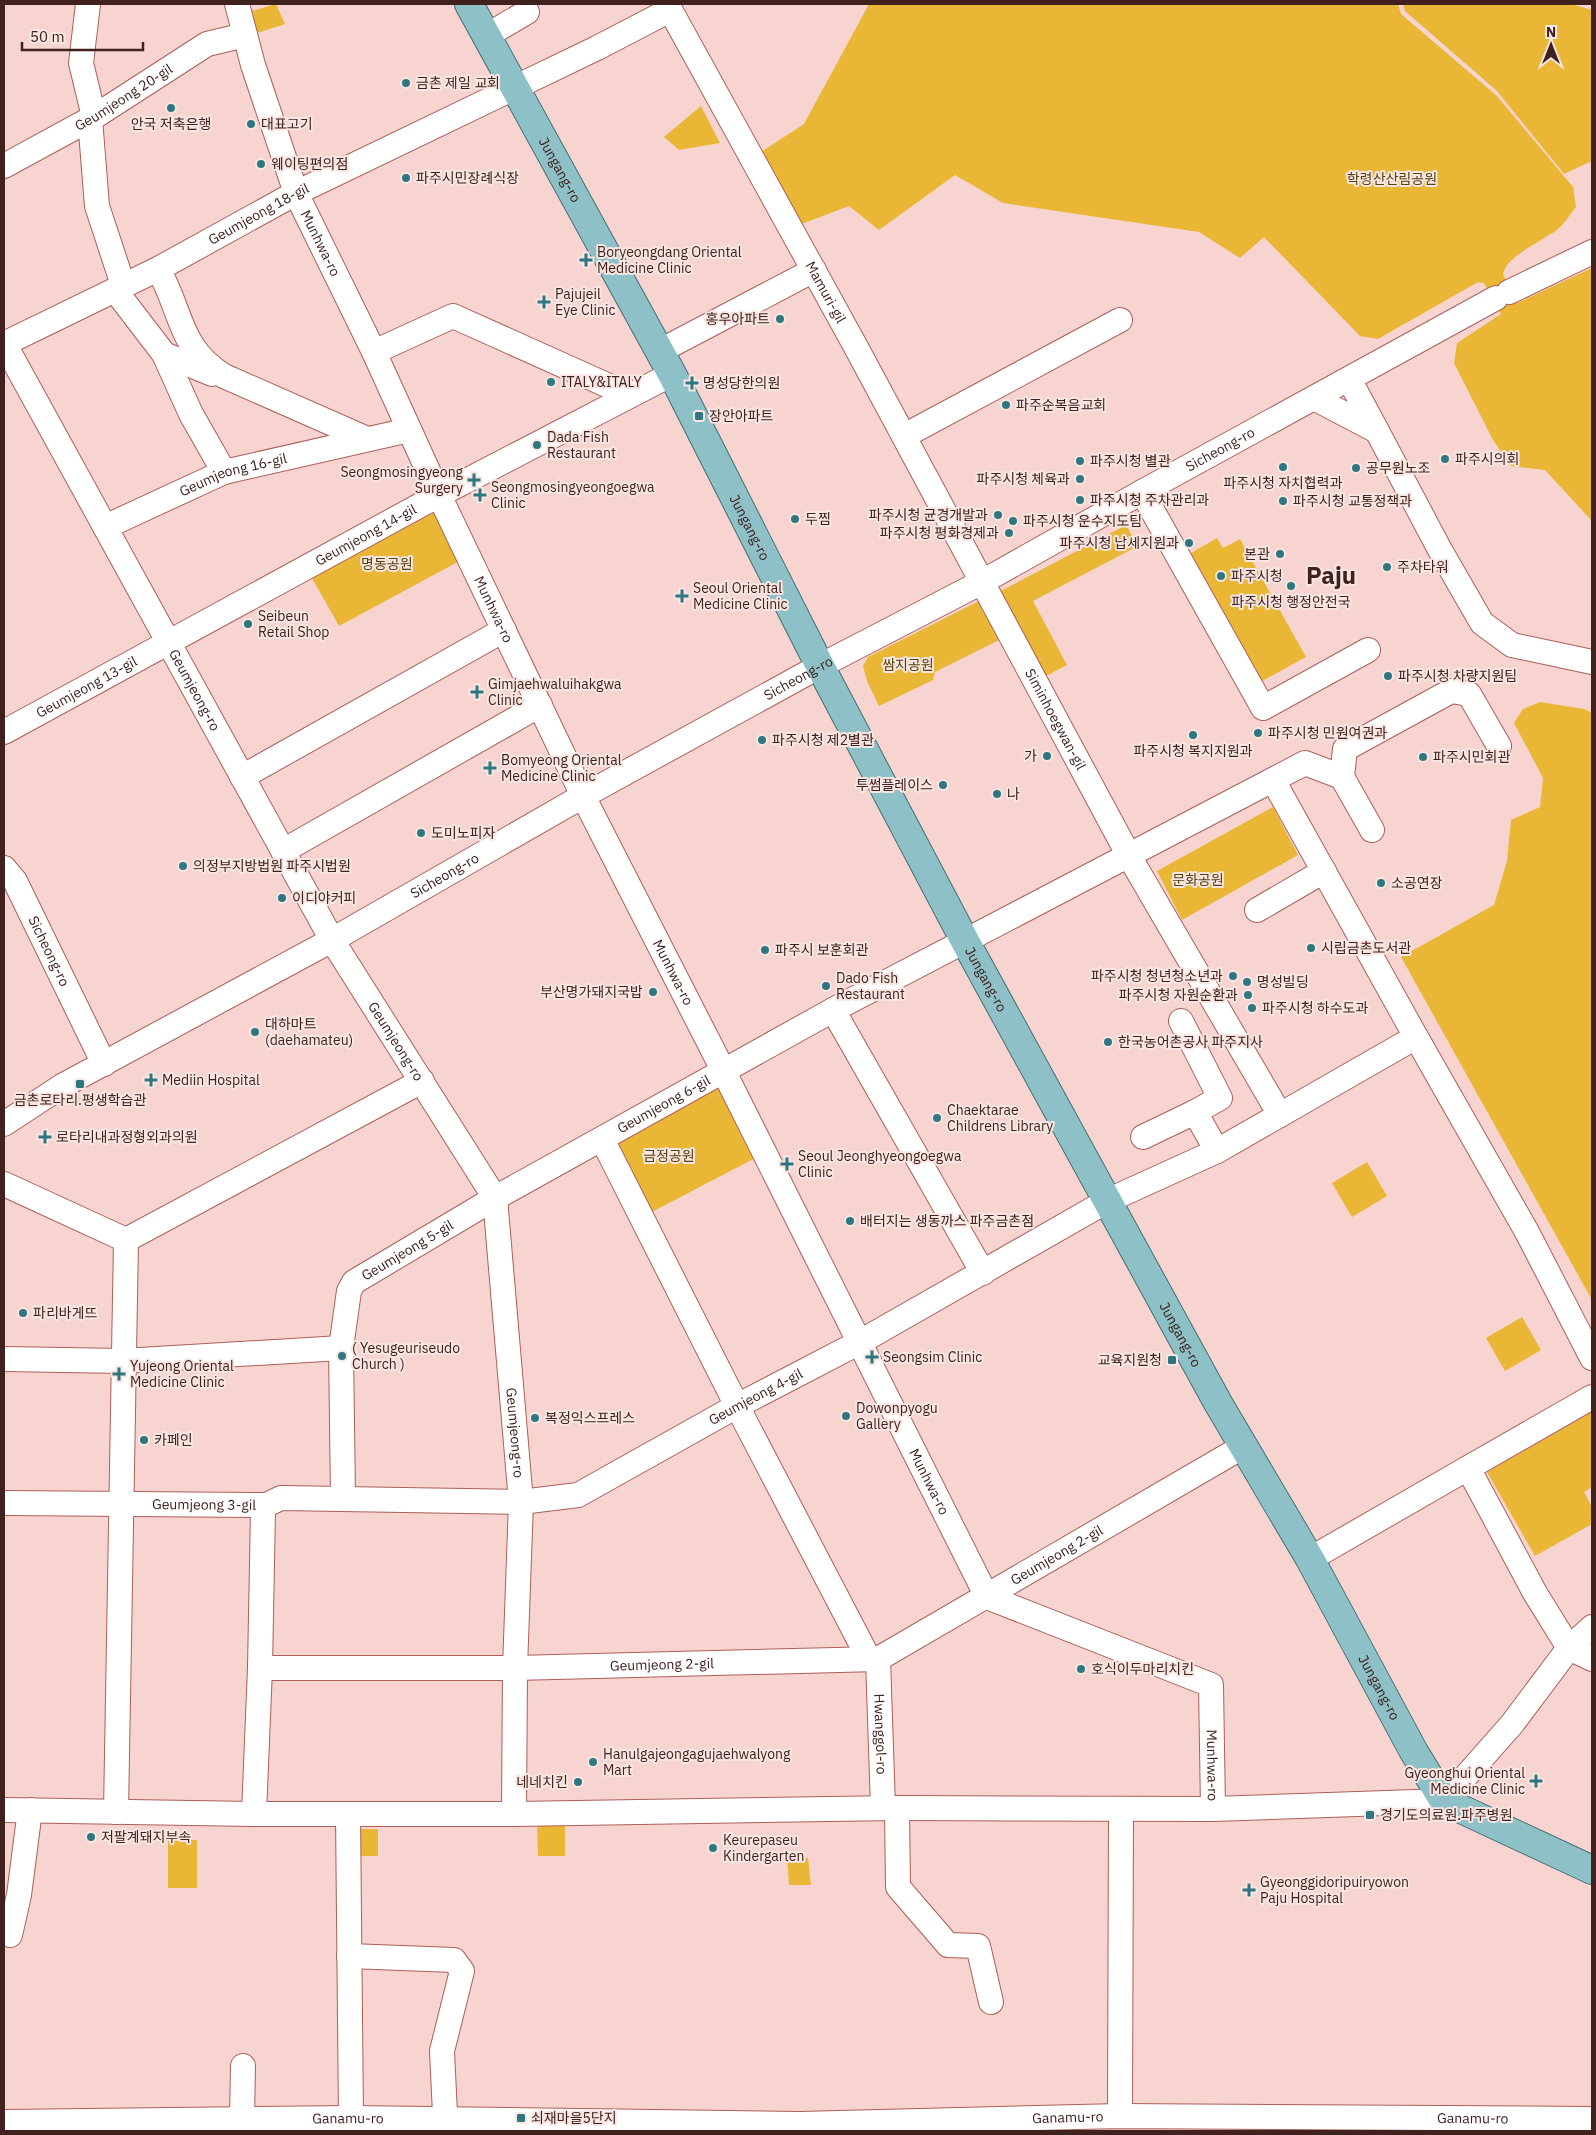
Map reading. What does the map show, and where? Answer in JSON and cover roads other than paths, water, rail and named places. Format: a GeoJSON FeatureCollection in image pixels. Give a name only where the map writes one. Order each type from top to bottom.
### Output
{"type":"FeatureCollection","features":[{"type":"Feature","properties":{"kind":"main road","name":"Jungang-ro"},"geometry":{"type":"LineString","coordinates":[[469,4],[666,363],[820,666],[965,941],[1218,1403],[1310,1559],[1414,1752],[1444,1801]]}},
{"type":"Feature","properties":{"kind":"main road"},"geometry":{"type":"LineString","coordinates":[[1444,1801],[1592,1870]]}},
{"type":"Feature","properties":{"kind":"street"},"geometry":{"type":"LineString","coordinates":[[88,4],[81,64],[92,118],[97,206],[119,288],[164,354],[192,414],[224,472]]}},
{"type":"Feature","properties":{"kind":"street","name":"Munhwa-ro"},"geometry":{"type":"LineString","coordinates":[[238,4],[253,65],[296,193],[374,352],[439,495],[583,796],[723,1070],[987,1597],[1211,1685],[1213,1809]]}},
{"type":"Feature","properties":{"kind":"street","name":"Geumjeong 18-gil"},"geometry":{"type":"LineString","coordinates":[[4,343],[158,269],[296,193],[515,88],[668,7]]}},
{"type":"Feature","properties":{"kind":"street","name":"Mamuri-gil"},"geometry":{"type":"LineString","coordinates":[[668,7],[814,270],[982,582]]}},
{"type":"Feature","properties":{"kind":"street"},"geometry":{"type":"LineString","coordinates":[[486,36],[527,12]]}},
{"type":"Feature","properties":{"kind":"street","name":"Geumjeong 20-gil"},"geometry":{"type":"LineString","coordinates":[[4,166],[92,118],[207,44],[245,35]]}},
{"type":"Feature","properties":{"kind":"street","name":"Sicheong-ro"},"geometry":{"type":"LineString","coordinates":[[62,1086],[332,940],[583,796],[820,666],[982,582],[1502,295],[1592,252]]}},
{"type":"Feature","properties":{"kind":"street"},"geometry":{"type":"LineString","coordinates":[[158,269],[183,330],[198,357],[209,367],[224,376],[367,439]]}},
{"type":"Feature","properties":{"kind":"street","name":"Geumjeong 14-gil"},"geometry":{"type":"LineString","coordinates":[[168,642],[439,495],[629,395],[666,363],[814,270]]}},
{"type":"Feature","properties":{"kind":"street"},"geometry":{"type":"LineString","coordinates":[[374,352],[453,316],[629,395]]}},
{"type":"Feature","properties":{"kind":"street"},"geometry":{"type":"LineString","coordinates":[[904,436],[1120,320]]}},
{"type":"Feature","properties":{"kind":"street","name":"Geumjeong-ro"},"geometry":{"type":"LineString","coordinates":[[4,343],[332,940],[495,1198],[521,1502],[515,1668],[514,1814]]}},
{"type":"Feature","properties":{"kind":"street"},"geometry":{"type":"LineString","coordinates":[[164,354],[206,373],[224,376]]}},
{"type":"Feature","properties":{"kind":"street"},"geometry":{"type":"LineString","coordinates":[[1349,378],[1440,550],[1482,623],[1512,645],[1592,662]]}},
{"type":"Feature","properties":{"kind":"street"},"geometry":{"type":"LineString","coordinates":[[1314,398],[1377,431]]}},
{"type":"Feature","properties":{"kind":"street","name":"Geumjeong 16-gil"},"geometry":{"type":"LineString","coordinates":[[104,527],[224,472],[409,430]]}},
{"type":"Feature","properties":{"kind":"street"},"geometry":{"type":"LineString","coordinates":[[1142,492],[1263,708],[1368,650]]}},
{"type":"Feature","properties":{"kind":"street","name":"Siminhoegwan-gil"},"geometry":{"type":"LineString","coordinates":[[982,582],[1129,856],[1280,1115]]}},
{"type":"Feature","properties":{"kind":"street"},"geometry":{"type":"LineString","coordinates":[[242,777],[504,630]]}},
{"type":"Feature","properties":{"kind":"street","name":"Geumjeong 13-gil"},"geometry":{"type":"LineString","coordinates":[[4,732],[168,642]]}},
{"type":"Feature","properties":{"kind":"street"},"geometry":{"type":"LineString","coordinates":[[1372,830],[1342,777],[1345,749],[1451,691],[1469,694],[1499,746]]}},
{"type":"Feature","properties":{"kind":"street"},"geometry":{"type":"LineString","coordinates":[[283,851],[540,705]]}},
{"type":"Feature","properties":{"kind":"street","name":"Geumjeong 6-gil"},"geometry":{"type":"LineString","coordinates":[[495,1198],[833,1010],[1305,763],[1342,777]]}},
{"type":"Feature","properties":{"kind":"street"},"geometry":{"type":"LineString","coordinates":[[1273,780],[1527,1232],[1592,1358]]}},
{"type":"Feature","properties":{"kind":"street","name":"Sicheong-ro"},"geometry":{"type":"LineString","coordinates":[[4,868],[15,881],[104,1064]]}},
{"type":"Feature","properties":{"kind":"street"},"geometry":{"type":"LineString","coordinates":[[1257,910],[1324,871]]}},
{"type":"Feature","properties":{"kind":"street"},"geometry":{"type":"LineString","coordinates":[[833,1010],[983,1273]]}},
{"type":"Feature","properties":{"kind":"street"},"geometry":{"type":"LineString","coordinates":[[1142,1137],[1220,1098],[1181,1021]]}},
{"type":"Feature","properties":{"kind":"street","name":"Geumjeong 4-gil"},"geometry":{"type":"LineString","coordinates":[[521,1502],[578,1495],[737,1406],[860,1342],[1107,1202],[1217,1151],[1416,1037]]}},
{"type":"Feature","properties":{"kind":"street"},"geometry":{"type":"LineString","coordinates":[[126,1240],[422,1081]]}},
{"type":"Feature","properties":{"kind":"street"},"geometry":{"type":"LineString","coordinates":[[4,1104],[62,1086]]}},
{"type":"Feature","properties":{"kind":"street"},"geometry":{"type":"LineString","coordinates":[[4,1124],[62,1086]]}},
{"type":"Feature","properties":{"kind":"street"},"geometry":{"type":"LineString","coordinates":[[1195,1112],[1217,1151]]}},
{"type":"Feature","properties":{"kind":"street"},"geometry":{"type":"LineString","coordinates":[[602,1139],[737,1406],[874,1659]]}},
{"type":"Feature","properties":{"kind":"street"},"geometry":{"type":"LineString","coordinates":[[4,1184],[126,1240]]}},
{"type":"Feature","properties":{"kind":"street","name":"Geumjeong 5-gil"},"geometry":{"type":"LineString","coordinates":[[343,1498],[341,1348],[349,1291],[354,1282],[495,1198]]}},
{"type":"Feature","properties":{"kind":"street"},"geometry":{"type":"LineString","coordinates":[[116,1812],[126,1240]]}},
{"type":"Feature","properties":{"kind":"street"},"geometry":{"type":"LineString","coordinates":[[4,1359],[123,1361],[341,1348]]}},
{"type":"Feature","properties":{"kind":"street"},"geometry":{"type":"LineString","coordinates":[[1310,1559],[1592,1397]]}},
{"type":"Feature","properties":{"kind":"street","name":"Geumjeong 2-gil"},"geometry":{"type":"LineString","coordinates":[[260,1668],[515,1668],[874,1659],[987,1597],[1244,1446]]}},
{"type":"Feature","properties":{"kind":"street"},"geometry":{"type":"LineString","coordinates":[[1468,1468],[1535,1593],[1569,1648],[1592,1658]]}},
{"type":"Feature","properties":{"kind":"street","name":"Geumjeong 3-gil"},"geometry":{"type":"LineString","coordinates":[[4,1503],[266,1505],[281,1498],[521,1502]]}},
{"type":"Feature","properties":{"kind":"street"},"geometry":{"type":"LineString","coordinates":[[254,1814],[260,1668],[263,1510],[266,1505]]}},
{"type":"Feature","properties":{"kind":"street"},"geometry":{"type":"LineString","coordinates":[[4,1810],[254,1814],[514,1814],[890,1808],[1213,1809],[1444,1801],[1512,1724],[1569,1648],[1592,1627]]}},
{"type":"Feature","properties":{"kind":"street","name":"Hwanggol-ro"},"geometry":{"type":"LineString","coordinates":[[874,1659],[898,1886],[948,1944],[978,1946],[991,2002]]}},
{"type":"Feature","properties":{"kind":"street"},"geometry":{"type":"LineString","coordinates":[[1120,2116],[1121,1809]]}},
{"type":"Feature","properties":{"kind":"street"},"geometry":{"type":"LineString","coordinates":[[10,1935],[19,1895],[30,1810]]}},
{"type":"Feature","properties":{"kind":"street"},"geometry":{"type":"LineString","coordinates":[[348,1814],[351,2118]]}},
{"type":"Feature","properties":{"kind":"street"},"geometry":{"type":"LineString","coordinates":[[349,1956],[454,1960],[462,1971],[442,2050],[445,2114]]}},
{"type":"Feature","properties":{"kind":"street"},"geometry":{"type":"LineString","coordinates":[[242,2119],[243,2066]]}},
{"type":"Feature","properties":{"kind":"street","name":"Ganamu-ro"},"geometry":{"type":"LineString","coordinates":[[4,2122],[351,2118],[790,2127],[1120,2116],[1543,2125],[1592,2119]]}},
{"type":"Feature","properties":{"kind":"place","name":"금촌 제일 교회"},"geometry":{"type":"Point","coordinates":[406,83]}},
{"type":"Feature","properties":{"kind":"place","name":"안국 저축은행"},"geometry":{"type":"Point","coordinates":[171,108]}},
{"type":"Feature","properties":{"kind":"place","name":"대표고기"},"geometry":{"type":"Point","coordinates":[251,124]}},
{"type":"Feature","properties":{"kind":"place","name":"웨이팅편의점"},"geometry":{"type":"Point","coordinates":[261,164]}},
{"type":"Feature","properties":{"kind":"place","name":"파주시민장례식장"},"geometry":{"type":"Point","coordinates":[406,178]}},
{"type":"Feature","properties":{"kind":"place","name":"Boryeongdang Oriental Medicine Clinic"},"geometry":{"type":"Point","coordinates":[586,260]}},
{"type":"Feature","properties":{"kind":"place","name":"Pajujeil Eye Clinic"},"geometry":{"type":"Point","coordinates":[544,302]}},
{"type":"Feature","properties":{"kind":"place","name":"홍우아파트"},"geometry":{"type":"Point","coordinates":[780,319]}},
{"type":"Feature","properties":{"kind":"place","name":"ITALY&ITALY"},"geometry":{"type":"Point","coordinates":[551,382]}},
{"type":"Feature","properties":{"kind":"place","name":"명성당한의원"},"geometry":{"type":"Point","coordinates":[692,383]}},
{"type":"Feature","properties":{"kind":"place","name":"파주순복음교회"},"geometry":{"type":"Point","coordinates":[1006,405]}},
{"type":"Feature","properties":{"kind":"place","name":"장안아파트"},"geometry":{"type":"Point","coordinates":[699,416]}},
{"type":"Feature","properties":{"kind":"place","name":"Dada Fish Restaurant"},"geometry":{"type":"Point","coordinates":[537,445]}},
{"type":"Feature","properties":{"kind":"place","name":"파주시의회"},"geometry":{"type":"Point","coordinates":[1445,459]}},
{"type":"Feature","properties":{"kind":"place","name":"파주시청 별관"},"geometry":{"type":"Point","coordinates":[1080,461]}},
{"type":"Feature","properties":{"kind":"place","name":"파주시청 자치협력과"},"geometry":{"type":"Point","coordinates":[1283,467]}},
{"type":"Feature","properties":{"kind":"place","name":"공무원노조"},"geometry":{"type":"Point","coordinates":[1356,468]}},
{"type":"Feature","properties":{"kind":"place","name":"파주시청 체육과"},"geometry":{"type":"Point","coordinates":[1080,479]}},
{"type":"Feature","properties":{"kind":"place","name":"Seongmosingyeong Surgery"},"geometry":{"type":"Point","coordinates":[474,480]}},
{"type":"Feature","properties":{"kind":"place","name":"Seongmosingyeongoegwa Clinic"},"geometry":{"type":"Point","coordinates":[480,495]}},
{"type":"Feature","properties":{"kind":"place","name":"파주시청 주차관리과"},"geometry":{"type":"Point","coordinates":[1080,500]}},
{"type":"Feature","properties":{"kind":"place","name":"파주시청 교통정책과"},"geometry":{"type":"Point","coordinates":[1283,501]}},
{"type":"Feature","properties":{"kind":"place","name":"파주시청 균경개발과"},"geometry":{"type":"Point","coordinates":[998,515]}},
{"type":"Feature","properties":{"kind":"place","name":"두찜"},"geometry":{"type":"Point","coordinates":[795,519]}},
{"type":"Feature","properties":{"kind":"place","name":"파주시청 운수지도팀"},"geometry":{"type":"Point","coordinates":[1013,521]}},
{"type":"Feature","properties":{"kind":"place","name":"파주시청 평화경제과"},"geometry":{"type":"Point","coordinates":[1009,533]}},
{"type":"Feature","properties":{"kind":"place","name":"파주시청 납세지원과"},"geometry":{"type":"Point","coordinates":[1189,543]}},
{"type":"Feature","properties":{"kind":"place","name":"본관"},"geometry":{"type":"Point","coordinates":[1280,554]}},
{"type":"Feature","properties":{"kind":"place","name":"주차타워"},"geometry":{"type":"Point","coordinates":[1387,567]}},
{"type":"Feature","properties":{"kind":"place","name":"파주시청"},"geometry":{"type":"Point","coordinates":[1221,576]}},
{"type":"Feature","properties":{"kind":"place","name":"파주시청 행정안전국"},"geometry":{"type":"Point","coordinates":[1291,586]}},
{"type":"Feature","properties":{"kind":"place","name":"Seoul Oriental Medicine Clinic"},"geometry":{"type":"Point","coordinates":[682,596]}},
{"type":"Feature","properties":{"kind":"place","name":"Seibeun Retail Shop"},"geometry":{"type":"Point","coordinates":[248,624]}},
{"type":"Feature","properties":{"kind":"place","name":"파주시청 차량지원팀"},"geometry":{"type":"Point","coordinates":[1388,676]}},
{"type":"Feature","properties":{"kind":"place","name":"Gimjaehwaluihakgwa Clinic"},"geometry":{"type":"Point","coordinates":[477,692]}},
{"type":"Feature","properties":{"kind":"place","name":"파주시청 민원여권과"},"geometry":{"type":"Point","coordinates":[1258,733]}},
{"type":"Feature","properties":{"kind":"place","name":"파주시청 복지지원과"},"geometry":{"type":"Point","coordinates":[1193,735]}},
{"type":"Feature","properties":{"kind":"place","name":"파주시청 제2별관"},"geometry":{"type":"Point","coordinates":[762,740]}},
{"type":"Feature","properties":{"kind":"place","name":"가"},"geometry":{"type":"Point","coordinates":[1047,756]}},
{"type":"Feature","properties":{"kind":"place","name":"파주시민회관"},"geometry":{"type":"Point","coordinates":[1423,757]}},
{"type":"Feature","properties":{"kind":"place","name":"Bomyeong Oriental Medicine Clinic"},"geometry":{"type":"Point","coordinates":[490,768]}},
{"type":"Feature","properties":{"kind":"place","name":"투썸플레이스"},"geometry":{"type":"Point","coordinates":[943,785]}},
{"type":"Feature","properties":{"kind":"place","name":"나"},"geometry":{"type":"Point","coordinates":[997,794]}},
{"type":"Feature","properties":{"kind":"place","name":"도미노피자"},"geometry":{"type":"Point","coordinates":[421,833]}},
{"type":"Feature","properties":{"kind":"place","name":"의정부지방법원 파주시법원"},"geometry":{"type":"Point","coordinates":[183,866]}},
{"type":"Feature","properties":{"kind":"place","name":"소공연장"},"geometry":{"type":"Point","coordinates":[1381,883]}},
{"type":"Feature","properties":{"kind":"place","name":"이디야커피"},"geometry":{"type":"Point","coordinates":[282,898]}},
{"type":"Feature","properties":{"kind":"place","name":"시립금촌도서관"},"geometry":{"type":"Point","coordinates":[1311,948]}},
{"type":"Feature","properties":{"kind":"place","name":"파주시 보훈회관"},"geometry":{"type":"Point","coordinates":[765,950]}},
{"type":"Feature","properties":{"kind":"place","name":"파주시청 청년청소년과"},"geometry":{"type":"Point","coordinates":[1233,976]}},
{"type":"Feature","properties":{"kind":"place","name":"명성빌딩"},"geometry":{"type":"Point","coordinates":[1247,982]}},
{"type":"Feature","properties":{"kind":"place","name":"Dado Fish Restaurant"},"geometry":{"type":"Point","coordinates":[826,986]}},
{"type":"Feature","properties":{"kind":"place","name":"부산명가돼지국밥"},"geometry":{"type":"Point","coordinates":[653,992]}},
{"type":"Feature","properties":{"kind":"place","name":"파주시청 자원순환과"},"geometry":{"type":"Point","coordinates":[1248,995]}},
{"type":"Feature","properties":{"kind":"place","name":"파주시청 하수도과"},"geometry":{"type":"Point","coordinates":[1252,1008]}},
{"type":"Feature","properties":{"kind":"place","name":"대하마트 (daehamateu)"},"geometry":{"type":"Point","coordinates":[255,1032]}},
{"type":"Feature","properties":{"kind":"place","name":"한국농어촌공사 파주지사"},"geometry":{"type":"Point","coordinates":[1108,1042]}},
{"type":"Feature","properties":{"kind":"place","name":"Mediin Hospital"},"geometry":{"type":"Point","coordinates":[151,1080]}},
{"type":"Feature","properties":{"kind":"place","name":"금촌로타리.평생학습관"},"geometry":{"type":"Point","coordinates":[80,1084]}},
{"type":"Feature","properties":{"kind":"place","name":"Chaektarae Childrens Library"},"geometry":{"type":"Point","coordinates":[937,1118]}},
{"type":"Feature","properties":{"kind":"place","name":"로타리내과정형외과의원"},"geometry":{"type":"Point","coordinates":[45,1137]}},
{"type":"Feature","properties":{"kind":"place","name":"Seoul Jeonghyeongoegwa Clinic"},"geometry":{"type":"Point","coordinates":[787,1164]}},
{"type":"Feature","properties":{"kind":"place","name":"배터지는 생동까스 파주금촌점"},"geometry":{"type":"Point","coordinates":[850,1221]}},
{"type":"Feature","properties":{"kind":"place","name":"파리바게뜨"},"geometry":{"type":"Point","coordinates":[23,1313]}},
{"type":"Feature","properties":{"kind":"place","name":"( Yesugeuriseudo Church )"},"geometry":{"type":"Point","coordinates":[342,1356]}},
{"type":"Feature","properties":{"kind":"place","name":"Seongsim Clinic"},"geometry":{"type":"Point","coordinates":[872,1357]}},
{"type":"Feature","properties":{"kind":"place","name":"교육지원청"},"geometry":{"type":"Point","coordinates":[1172,1360]}},
{"type":"Feature","properties":{"kind":"place","name":"Yujeong Oriental Medicine Clinic"},"geometry":{"type":"Point","coordinates":[119,1374]}},
{"type":"Feature","properties":{"kind":"place","name":"Dowonpyogu Gallery"},"geometry":{"type":"Point","coordinates":[846,1416]}},
{"type":"Feature","properties":{"kind":"place","name":"복정익스프레스"},"geometry":{"type":"Point","coordinates":[535,1418]}},
{"type":"Feature","properties":{"kind":"place","name":"카페인"},"geometry":{"type":"Point","coordinates":[144,1440]}},
{"type":"Feature","properties":{"kind":"place","name":"호식이두마리치킨"},"geometry":{"type":"Point","coordinates":[1081,1669]}},
{"type":"Feature","properties":{"kind":"place","name":"Hanulgajeongagujaehwalyong Mart"},"geometry":{"type":"Point","coordinates":[593,1762]}},
{"type":"Feature","properties":{"kind":"place","name":"Gyeonghui Oriental Medicine Clinic"},"geometry":{"type":"Point","coordinates":[1536,1781]}},
{"type":"Feature","properties":{"kind":"place","name":"네네치킨"},"geometry":{"type":"Point","coordinates":[578,1782]}},
{"type":"Feature","properties":{"kind":"place","name":"경기도의료원.파주병원"},"geometry":{"type":"Point","coordinates":[1370,1815]}},
{"type":"Feature","properties":{"kind":"place","name":"저팔계돼지부속"},"geometry":{"type":"Point","coordinates":[91,1837]}},
{"type":"Feature","properties":{"kind":"place","name":"Keurepaseu Kindergarten"},"geometry":{"type":"Point","coordinates":[713,1848]}},
{"type":"Feature","properties":{"kind":"place","name":"Gyeonggidoripuiryowon Paju Hospital"},"geometry":{"type":"Point","coordinates":[1249,1890]}},
{"type":"Feature","properties":{"kind":"place","name":"쇠재마을5단지"},"geometry":{"type":"Point","coordinates":[521,2118]}},
{"type":"Feature","properties":{"kind":"district","name":"Paju"},"geometry":{"type":"Point","coordinates":[1331,575]}},
{"type":"Feature","properties":{"kind":"park label","name":"학령산산림공원"},"geometry":{"type":"Point","coordinates":[1392,179]}},
{"type":"Feature","properties":{"kind":"park label","name":"명동공원"},"geometry":{"type":"Point","coordinates":[387,564]}},
{"type":"Feature","properties":{"kind":"park label","name":"쌈지공원"},"geometry":{"type":"Point","coordinates":[908,665]}},
{"type":"Feature","properties":{"kind":"park label","name":"문화공원"},"geometry":{"type":"Point","coordinates":[1198,880]}},
{"type":"Feature","properties":{"kind":"park label","name":"금정공원"},"geometry":{"type":"Point","coordinates":[669,1156]}}]}
